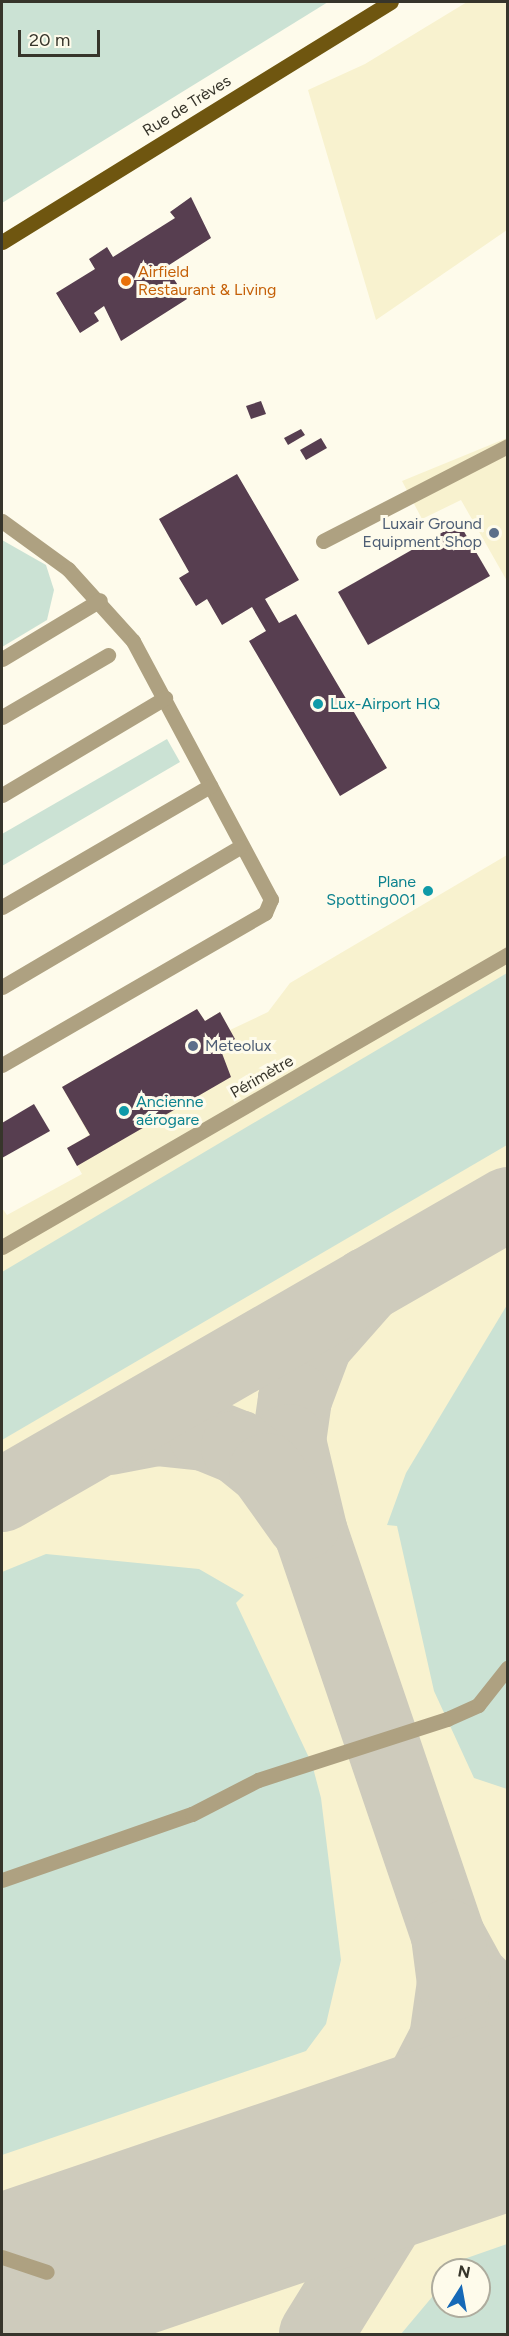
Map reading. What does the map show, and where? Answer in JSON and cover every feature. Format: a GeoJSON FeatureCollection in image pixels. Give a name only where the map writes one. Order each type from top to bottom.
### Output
{"type":"FeatureCollection","features":[{"type":"Feature","properties":{"kind":"main road","name":"Rue de Trèves"},"geometry":{"type":"LineString","coordinates":[[2,242],[391,2]]}},
{"type":"Feature","properties":{"kind":"lane"},"geometry":{"type":"LineString","coordinates":[[323,541],[507,446]]}},
{"type":"Feature","properties":{"kind":"lane"},"geometry":{"type":"LineString","coordinates":[[2,521],[68,569],[100,600],[133,641],[165,698],[240,847],[270,899],[265,913],[2,1065]]}},
{"type":"Feature","properties":{"kind":"lane"},"geometry":{"type":"LineString","coordinates":[[2,659],[100,600]]}},
{"type":"Feature","properties":{"kind":"lane"},"geometry":{"type":"LineString","coordinates":[[2,717],[108,655]]}},
{"type":"Feature","properties":{"kind":"lane"},"geometry":{"type":"LineString","coordinates":[[2,795],[165,698]]}},
{"type":"Feature","properties":{"kind":"lane"},"geometry":{"type":"LineString","coordinates":[[2,907],[210,786]]}},
{"type":"Feature","properties":{"kind":"lane"},"geometry":{"type":"LineString","coordinates":[[2,987],[240,847]]}},
{"type":"Feature","properties":{"kind":"lane","name":"Périmètre"},"geometry":{"type":"LineString","coordinates":[[2,1247],[507,954]]}},
{"type":"Feature","properties":{"kind":"lane"},"geometry":{"type":"LineString","coordinates":[[2,1880],[192,1814],[258,1780],[447,1719],[478,1705],[507,1667]]}},
{"type":"Feature","properties":{"kind":"lane"},"geometry":{"type":"LineString","coordinates":[[2,2257],[47,2272]]}},
{"type":"Feature","properties":{"kind":"shaded area"},"geometry":{"type":"Polygon","coordinates":[[[467,2],[507,2],[507,230],[376,320],[308,90],[365,64],[467,2]]]}},
{"type":"Feature","properties":{"kind":"shaded area"},"geometry":{"type":"Polygon","coordinates":[[[507,438],[507,581],[461,500],[422,519],[402,481],[507,438]]]}},
{"type":"Feature","properties":{"kind":"shaded area"},"geometry":{"type":"Polygon","coordinates":[[[507,855],[507,2334],[2,2334],[2,1208],[7,1215],[82,1174],[67,1148],[89,1135],[62,1087],[197,1009],[205,1021],[220,1012],[230,1030],[268,1012],[290,983],[507,855]]]}},
{"type":"Feature","properties":{"kind":"green space"},"geometry":{"type":"Polygon","coordinates":[[[2,2],[328,2],[2,203],[2,2]]]}},
{"type":"Feature","properties":{"kind":"green space"},"geometry":{"type":"Polygon","coordinates":[[[2,540],[46,565],[54,590],[47,620],[2,647],[2,540]]]}},
{"type":"Feature","properties":{"kind":"green space"},"geometry":{"type":"Polygon","coordinates":[[[167,739],[180,762],[2,866],[2,834],[167,739]]]}},
{"type":"Feature","properties":{"kind":"green space"},"geometry":{"type":"Polygon","coordinates":[[[507,973],[507,1145],[2,1440],[2,1272],[507,973]]]}},
{"type":"Feature","properties":{"kind":"green space"},"geometry":{"type":"Polygon","coordinates":[[[507,1305],[507,1789],[474,1778],[434,1691],[397,1526],[387,1525],[406,1473],[507,1305]]]}},
{"type":"Feature","properties":{"kind":"green space"},"geometry":{"type":"Polygon","coordinates":[[[46,1554],[199,1569],[244,1595],[236,1603],[312,1764],[321,1798],[341,1960],[326,2024],[306,2051],[2,2155],[2,1572],[46,1554]]]}},
{"type":"Feature","properties":{"kind":"green space"},"geometry":{"type":"Polygon","coordinates":[[[507,2244],[507,2334],[401,2334],[431,2298],[431,2318],[491,2318],[491,2258],[467,2258],[507,2244]]]}},
{"type":"Feature","properties":{"kind":"building","name":"Airfield Restaurant & Living"},"geometry":{"type":"Polygon","coordinates":[[[191,197],[211,238],[166,267],[187,299],[121,341],[104,306],[94,313],[99,321],[80,333],[56,293],[95,269],[89,259],[107,247],[113,257],[175,218],[170,212],[191,197]]]}},
{"type":"Feature","properties":{"kind":"building"},"geometry":{"type":"Polygon","coordinates":[[[261,401],[266,414],[251,419],[246,406],[261,401]]]}},
{"type":"Feature","properties":{"kind":"building"},"geometry":{"type":"Polygon","coordinates":[[[301,429],[305,435],[288,445],[284,438],[301,429]]]}},
{"type":"Feature","properties":{"kind":"building"},"geometry":{"type":"Polygon","coordinates":[[[321,438],[327,448],[306,460],[300,450],[321,438]]]}},
{"type":"Feature","properties":{"kind":"building"},"geometry":{"type":"Polygon","coordinates":[[[237,474],[299,580],[265,599],[279,623],[296,614],[387,768],[340,796],[249,641],[266,631],[252,607],[222,625],[207,599],[196,606],[179,578],[189,572],[159,519],[237,474]]]}},
{"type":"Feature","properties":{"kind":"building"},"geometry":{"type":"Polygon","coordinates":[[[459,523],[490,576],[368,645],[338,592],[459,523]]]}},
{"type":"Feature","properties":{"kind":"building","name":"Ancienne aérogare"},"geometry":{"type":"Polygon","coordinates":[[[197,1009],[205,1021],[220,1012],[235,1039],[220,1048],[231,1077],[77,1166],[67,1148],[90,1135],[62,1087],[197,1009]]]}},
{"type":"Feature","properties":{"kind":"building"},"geometry":{"type":"Polygon","coordinates":[[[34,1104],[50,1131],[2,1158],[2,1123],[34,1104]]]}},
{"type":"Feature","properties":{"kind":"taxiway"},"geometry":{"type":"LineString","coordinates":[[2,1495],[508,1204]]}},
{"type":"Feature","properties":{"kind":"taxiway"},"geometry":{"type":"LineString","coordinates":[[368,1284],[316,1343],[295,1399],[289,1441],[311,1533],[448,1936],[471,1978],[508,2014]]}},
{"type":"Feature","properties":{"kind":"taxiway"},"geometry":{"type":"LineString","coordinates":[[110,1438],[157,1429],[205,1434],[238,1447],[266,1470],[304,1523]]}},
{"type":"Feature","properties":{"kind":"taxiway"},"geometry":{"type":"LineString","coordinates":[[252,2203],[331,2171],[388,2134],[407,2114],[446,2039],[454,1983],[448,1936]]}},
{"type":"Feature","properties":{"kind":"taxiway"},"geometry":{"type":"LineString","coordinates":[[316,2334],[466,2092]]}},
{"type":"Feature","properties":{"kind":"runway"},"geometry":{"type":"LineString","coordinates":[[2,2288],[508,2116]]}},
{"type":"Feature","properties":{"kind":"place","name":"Airfield Restaurant & Living"},"geometry":{"type":"Point","coordinates":[126,281]}},
{"type":"Feature","properties":{"kind":"place","name":"Luxair Ground Equipment Shop"},"geometry":{"type":"Point","coordinates":[494,533]}},
{"type":"Feature","properties":{"kind":"place","name":"Lux-Airport HQ"},"geometry":{"type":"Point","coordinates":[318,704]}},
{"type":"Feature","properties":{"kind":"place","name":"Plane Spotting001"},"geometry":{"type":"Point","coordinates":[428,891]}},
{"type":"Feature","properties":{"kind":"place","name":"Meteolux"},"geometry":{"type":"Point","coordinates":[193,1046]}},
{"type":"Feature","properties":{"kind":"place","name":"Ancienne aérogare"},"geometry":{"type":"Point","coordinates":[124,1111]}}]}
